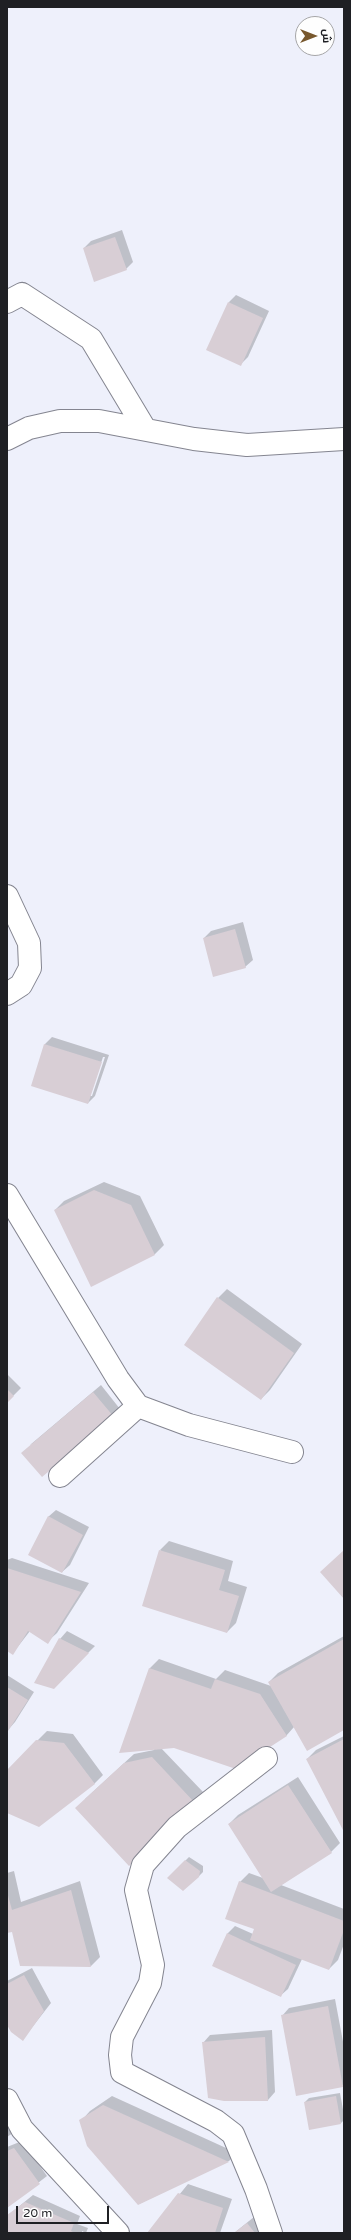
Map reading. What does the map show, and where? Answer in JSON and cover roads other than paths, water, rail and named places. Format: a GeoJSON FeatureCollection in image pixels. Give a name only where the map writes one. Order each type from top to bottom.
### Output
{"type":"FeatureCollection","features":[{"type":"Feature","properties":{"kind":"street"},"geometry":{"type":"LineString","coordinates":[[7,302],[22,294],[91,339],[145,429]]}},
{"type":"Feature","properties":{"kind":"street"},"geometry":{"type":"LineString","coordinates":[[7,439],[29,428],[60,421],[99,421],[194,439],[247,445],[344,439]]}},
{"type":"Feature","properties":{"kind":"street"},"geometry":{"type":"LineString","coordinates":[[7,896],[29,943],[30,968],[21,985],[7,994]]}},
{"type":"Feature","properties":{"kind":"street"},"geometry":{"type":"LineString","coordinates":[[7,1195],[118,1379],[138,1406],[189,1425],[292,1452]]}},
{"type":"Feature","properties":{"kind":"street"},"geometry":{"type":"LineString","coordinates":[[60,1476],[138,1406]]}},
{"type":"Feature","properties":{"kind":"street"},"geometry":{"type":"LineString","coordinates":[[266,1758],[178,1827],[143,1865],[136,1890],[153,1965],[150,1983],[122,2037],[120,2055],[122,2072],[216,2121],[233,2134],[256,2189],[271,2233]]}},
{"type":"Feature","properties":{"kind":"street"},"geometry":{"type":"LineString","coordinates":[[7,2100],[22,2129],[118,2233]]}}]}
